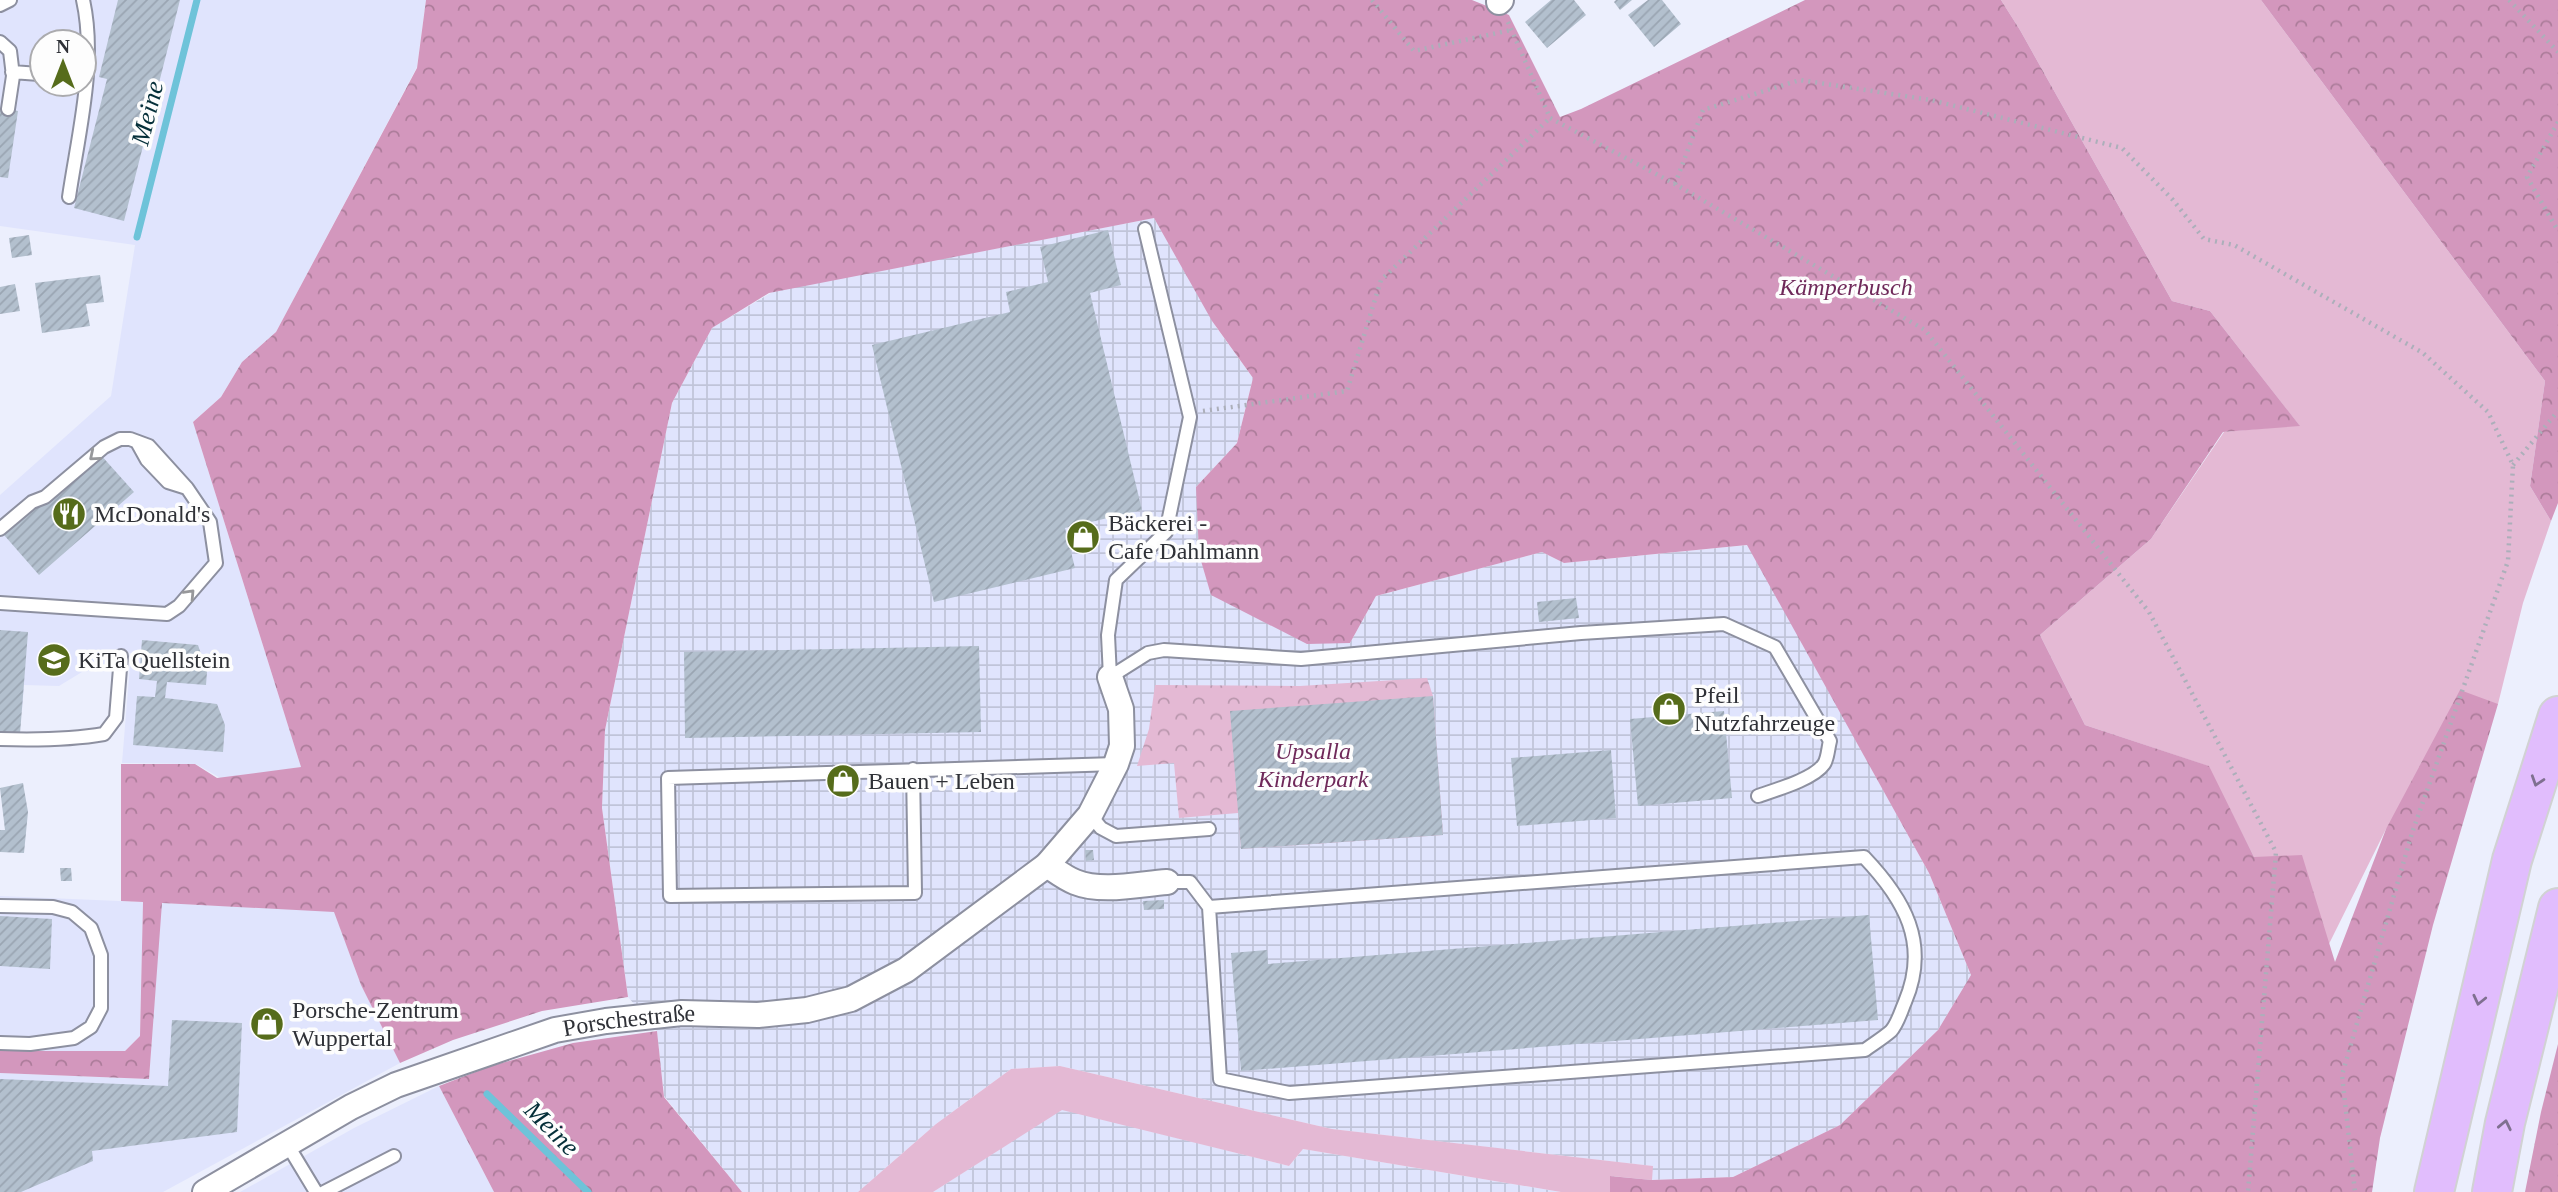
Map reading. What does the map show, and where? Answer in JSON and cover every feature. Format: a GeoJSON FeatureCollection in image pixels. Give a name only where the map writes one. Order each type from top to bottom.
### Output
{"type":"FeatureCollection","features":[{"type":"Feature","properties":{"kind":"highway"},"geometry":{"type":"LineString","coordinates":[[2434,1192],[2512,860],[2558,716]]}},
{"type":"Feature","properties":{"kind":"highway"},"geometry":{"type":"LineString","coordinates":[[2492,1192],[2505,1123],[2558,908]]}},
{"type":"Feature","properties":{"kind":"street","name":"Porschestraße"},"geometry":{"type":"LineString","coordinates":[[205,1192],[351,1107],[396,1085],[555,1030],[606,1021],[682,1013],[758,1015],[807,1010],[851,999],[906,970],[1047,865],[1090,815],[1116,764],[1122,746],[1121,709],[1110,677]]}},
{"type":"Feature","properties":{"kind":"street"},"geometry":{"type":"LineString","coordinates":[[1047,865],[1066,878],[1098,887],[1167,882]]}},
{"type":"Feature","properties":{"kind":"lane"},"geometry":{"type":"LineString","coordinates":[[0,5],[10,0]]}},
{"type":"Feature","properties":{"kind":"lane"},"geometry":{"type":"LineString","coordinates":[[69,197],[87,79],[86,13],[83,0]]}},
{"type":"Feature","properties":{"kind":"lane"},"geometry":{"type":"LineString","coordinates":[[2,42],[10,51],[12,72],[8,109]]}},
{"type":"Feature","properties":{"kind":"lane"},"geometry":{"type":"LineString","coordinates":[[12,72],[28,73]]}},
{"type":"Feature","properties":{"kind":"lane"},"geometry":{"type":"LineString","coordinates":[[1110,677],[1108,635],[1116,580],[1166,532],[1190,417],[1145,229]]}},
{"type":"Feature","properties":{"kind":"lane"},"geometry":{"type":"LineString","coordinates":[[0,529],[32,502],[46,496],[104,447],[120,439],[130,439],[149,446],[187,488],[210,522],[216,563],[179,606],[167,614],[0,603]]}},
{"type":"Feature","properties":{"kind":"lane"},"geometry":{"type":"LineString","coordinates":[[1110,677],[1147,653],[1164,650],[1301,659],[1581,633],[1724,624],[1775,647],[1830,741],[1826,762],[1818,770],[1790,785],[1758,796]]}},
{"type":"Feature","properties":{"kind":"lane"},"geometry":{"type":"LineString","coordinates":[[0,739],[36,740],[104,734],[116,718],[121,656]]}},
{"type":"Feature","properties":{"kind":"lane"},"geometry":{"type":"LineString","coordinates":[[913,769],[915,892],[670,896],[668,778],[913,769],[1116,764]]}},
{"type":"Feature","properties":{"kind":"lane"},"geometry":{"type":"LineString","coordinates":[[1090,815],[1101,828],[1116,836],[1209,829]]}},
{"type":"Feature","properties":{"kind":"lane"},"geometry":{"type":"LineString","coordinates":[[1167,882],[1190,882],[1209,907],[1220,1079],[1289,1093],[1865,1050],[1893,1029],[1909,992],[1915,961],[1915,940],[1888,882],[1864,856],[1209,907]]}},
{"type":"Feature","properties":{"kind":"lane"},"geometry":{"type":"LineString","coordinates":[[0,906],[53,907],[72,912],[91,928],[101,955],[101,1008],[91,1027],[74,1038],[30,1044],[0,1042]]}},
{"type":"Feature","properties":{"kind":"lane"},"geometry":{"type":"LineString","coordinates":[[287,1144],[316,1192]]}},
{"type":"Feature","properties":{"kind":"lane"},"geometry":{"type":"LineString","coordinates":[[324,1192],[394,1156]]}},
{"type":"Feature","properties":{"kind":"path"},"geometry":{"type":"LineString","coordinates":[[1372,0],[1414,51],[1511,30]]}},
{"type":"Feature","properties":{"kind":"path"},"geometry":{"type":"LineString","coordinates":[[2509,0],[2558,52]]}},
{"type":"Feature","properties":{"kind":"path"},"geometry":{"type":"LineString","coordinates":[[1500,1],[1550,118],[1675,184],[1925,331],[2149,612],[2276,852],[2248,1192]]}},
{"type":"Feature","properties":{"kind":"path"},"geometry":{"type":"LineString","coordinates":[[1675,184],[1703,110],[1800,80],[1931,100],[2122,148],[2173,200],[2204,239],[2234,245],[2423,353],[2488,412],[2513,465],[2508,561],[2412,834],[2342,1074],[2355,1192]]}},
{"type":"Feature","properties":{"kind":"path"},"geometry":{"type":"LineString","coordinates":[[1188,413],[1347,391],[1381,280],[1550,118]]}},
{"type":"Feature","properties":{"kind":"path"},"geometry":{"type":"LineString","coordinates":[[2558,122],[2527,177],[2558,231]]}},
{"type":"Feature","properties":{"kind":"path"},"geometry":{"type":"LineString","coordinates":[[2513,465],[2558,411]]}},
{"type":"Feature","properties":{"kind":"shaded area"},"geometry":{"type":"Polygon","coordinates":[[[0,0],[426,0],[417,67],[276,332],[242,362],[221,397],[193,422],[301,767],[222,779],[196,764],[122,763],[131,653],[108,650],[107,668],[82,672],[59,686],[24,685],[22,711],[0,709],[0,495],[111,396],[135,245],[0,226],[0,0]]]}},
{"type":"Feature","properties":{"kind":"shaded area"},"geometry":{"type":"Polygon","coordinates":[[[1154,218],[1216,327],[1253,378],[1237,443],[1196,487],[1350,643],[1376,596],[1542,552],[1564,563],[1748,545],[1929,873],[1971,975],[1938,1030],[1840,1125],[1733,1177],[1652,1180],[1652,1166],[1332,1129],[1060,1066],[1011,1069],[936,1124],[858,1192],[742,1192],[664,1096],[657,1031],[628,997],[602,808],[605,730],[672,403],[712,328],[774,291],[1154,218]]]}},
{"type":"Feature","properties":{"kind":"shaded area"},"geometry":{"type":"Polygon","coordinates":[[[0,896],[143,902],[140,1036],[125,1051],[0,1051],[0,896]]]}},
{"type":"Feature","properties":{"kind":"shaded area","name":"Porsche-Zentrum Wuppertal"},"geometry":{"type":"Polygon","coordinates":[[[161,903],[334,911],[361,985],[400,1063],[163,1192],[0,1192],[0,1073],[149,1079],[161,903]]]}},
{"type":"Feature","properties":{"kind":"shaded area"},"geometry":{"type":"Polygon","coordinates":[[[439,1086],[494,1192],[240,1192],[354,1128],[439,1086]]]}},
{"type":"Feature","properties":{"kind":"shaded area"},"geometry":{"type":"Polygon","coordinates":[[[1062,1109],[1289,1166],[1303,1149],[1561,1192],[933,1192],[1062,1109]]]}},
{"type":"Feature","properties":{"kind":"green space","name":"Kämperbusch"},"geometry":{"type":"Polygon","coordinates":[[[426,0],[1472,0],[1509,15],[1560,117],[1805,0],[2001,0],[2172,301],[2210,311],[2300,426],[2223,432],[2151,539],[2040,635],[2085,725],[2209,766],[2254,857],[2302,855],[2335,962],[2386,829],[2460,690],[2498,704],[2433,925],[2380,1138],[2372,1192],[1610,1192],[1610,1176],[1652,1180],[1733,1177],[1840,1125],[1938,1030],[1971,975],[1929,873],[1747,545],[1564,563],[1542,552],[1376,596],[1350,643],[1307,644],[1211,595],[1199,554],[1196,487],[1237,443],[1253,378],[1212,321],[1154,218],[769,293],[712,328],[672,403],[605,730],[602,808],[628,997],[542,1011],[453,1040],[400,1063],[361,985],[334,912],[162,903],[149,1079],[0,1073],[0,1051],[125,1051],[140,1036],[143,902],[121,901],[121,764],[195,764],[217,778],[301,767],[193,422],[221,397],[242,362],[276,332],[417,68],[426,0]]]}},
{"type":"Feature","properties":{"kind":"green space"},"geometry":{"type":"Polygon","coordinates":[[[2001,0],[2261,0],[2545,381],[2530,486],[2551,521],[2523,603],[2498,704],[2386,829],[2325,952],[2254,857],[2208,766],[2085,725],[2040,635],[2151,539],[2224,432],[2299,425],[2210,311],[2172,301],[2001,0]]]}},
{"type":"Feature","properties":{"kind":"green space"},"geometry":{"type":"Polygon","coordinates":[[[2261,0],[2558,0],[2558,503],[2551,521],[2530,486],[2545,381],[2261,0]]]}},
{"type":"Feature","properties":{"kind":"green space","name":"Upsalla Kinderpark"},"geometry":{"type":"Polygon","coordinates":[[[1427,678],[1433,696],[1443,835],[1241,849],[1238,813],[1179,818],[1174,763],[1137,766],[1149,729],[1155,685],[1300,686],[1427,678]]]}},
{"type":"Feature","properties":{"kind":"green space"},"geometry":{"type":"Polygon","coordinates":[[[657,1031],[664,1097],[742,1192],[494,1192],[439,1086],[491,1066],[573,1043],[657,1031]]]}},
{"type":"Feature","properties":{"kind":"green space"},"geometry":{"type":"Polygon","coordinates":[[[2558,1044],[2558,1192],[2525,1192],[2541,1112],[2558,1044]]]}},
{"type":"Feature","properties":{"kind":"green space"},"geometry":{"type":"Polygon","coordinates":[[[1060,1066],[1332,1129],[1653,1166],[1652,1180],[1611,1176],[1610,1192],[1561,1192],[1303,1149],[1289,1166],[1062,1110],[933,1192],[858,1192],[936,1124],[1011,1069],[1060,1066]]]}},
{"type":"Feature","properties":{"kind":"building"},"geometry":{"type":"Polygon","coordinates":[[[118,0],[180,0],[124,221],[74,208],[107,79],[99,77],[118,0]]]}},
{"type":"Feature","properties":{"kind":"building"},"geometry":{"type":"Polygon","coordinates":[[[1551,0],[1574,0],[1586,15],[1547,48],[1525,22],[1551,0]]]}},
{"type":"Feature","properties":{"kind":"building"},"geometry":{"type":"Polygon","coordinates":[[[1632,0],[1620,10],[1614,2],[1632,0]]]}},
{"type":"Feature","properties":{"kind":"building"},"geometry":{"type":"Polygon","coordinates":[[[1648,0],[1662,0],[1681,24],[1654,47],[1628,15],[1648,0]]]}},
{"type":"Feature","properties":{"kind":"building"},"geometry":{"type":"Polygon","coordinates":[[[0,108],[18,111],[8,178],[0,177],[0,108]]]}},
{"type":"Feature","properties":{"kind":"building"},"geometry":{"type":"Polygon","coordinates":[[[1108,230],[1121,285],[1090,293],[1142,510],[1065,528],[1075,568],[934,602],[872,345],[1010,312],[1006,292],[1048,282],[1040,247],[1108,230]]]}},
{"type":"Feature","properties":{"kind":"building"},"geometry":{"type":"Polygon","coordinates":[[[29,235],[32,255],[12,258],[9,238],[29,235]]]}},
{"type":"Feature","properties":{"kind":"building"},"geometry":{"type":"Polygon","coordinates":[[[100,275],[104,302],[86,304],[90,326],[42,333],[35,283],[100,275]]]}},
{"type":"Feature","properties":{"kind":"building"},"geometry":{"type":"Polygon","coordinates":[[[15,284],[20,311],[0,314],[0,287],[15,284]]]}},
{"type":"Feature","properties":{"kind":"building","name":"McDonald's"},"geometry":{"type":"Polygon","coordinates":[[[99,453],[134,492],[39,575],[4,535],[99,453]]]}},
{"type":"Feature","properties":{"kind":"building"},"geometry":{"type":"Polygon","coordinates":[[[1576,598],[1579,618],[1539,622],[1537,602],[1576,598]]]}},
{"type":"Feature","properties":{"kind":"building"},"geometry":{"type":"Polygon","coordinates":[[[0,630],[28,632],[20,734],[0,732],[0,630]]]}},
{"type":"Feature","properties":{"kind":"building"},"geometry":{"type":"Polygon","coordinates":[[[142,640],[198,645],[207,672],[206,685],[167,682],[165,698],[217,704],[225,725],[223,752],[133,745],[137,696],[155,697],[157,681],[139,679],[142,640]]]}},
{"type":"Feature","properties":{"kind":"building"},"geometry":{"type":"Polygon","coordinates":[[[979,646],[981,732],[685,738],[684,652],[979,646]]]}},
{"type":"Feature","properties":{"kind":"building","name":"Upsalla Kinderpark"},"geometry":{"type":"Polygon","coordinates":[[[1433,696],[1443,835],[1241,849],[1230,711],[1433,696]]]}},
{"type":"Feature","properties":{"kind":"building"},"geometry":{"type":"Polygon","coordinates":[[[1724,711],[1732,798],[1638,806],[1630,719],[1724,711]]]}},
{"type":"Feature","properties":{"kind":"building"},"geometry":{"type":"Polygon","coordinates":[[[1611,750],[1616,818],[1517,826],[1511,758],[1611,750]]]}},
{"type":"Feature","properties":{"kind":"building"},"geometry":{"type":"Polygon","coordinates":[[[23,783],[28,812],[24,853],[0,852],[0,830],[5,830],[0,788],[23,783]]]}},
{"type":"Feature","properties":{"kind":"building"},"geometry":{"type":"Polygon","coordinates":[[[1085,850],[1093,850],[1094,860],[1086,861],[1085,850]]]}},
{"type":"Feature","properties":{"kind":"building"},"geometry":{"type":"Polygon","coordinates":[[[60,868],[71,868],[72,881],[61,881],[60,868]]]}},
{"type":"Feature","properties":{"kind":"building"},"geometry":{"type":"Polygon","coordinates":[[[1164,900],[1164,909],[1144,910],[1143,901],[1164,900]]]}},
{"type":"Feature","properties":{"kind":"building"},"geometry":{"type":"Polygon","coordinates":[[[1869,915],[1878,1020],[1241,1071],[1231,953],[1267,950],[1268,964],[1869,915]]]}},
{"type":"Feature","properties":{"kind":"building"},"geometry":{"type":"Polygon","coordinates":[[[0,916],[52,919],[50,969],[0,966],[0,916]]]}},
{"type":"Feature","properties":{"kind":"building"},"geometry":{"type":"Polygon","coordinates":[[[172,1020],[242,1023],[237,1132],[92,1151],[93,1161],[21,1192],[0,1192],[0,1079],[168,1086],[172,1020]]]}},
{"type":"Feature","properties":{"kind":"waterway","name":"Meine"},"geometry":{"type":"LineString","coordinates":[[137,237],[197,0]]}},
{"type":"Feature","properties":{"kind":"waterway","name":"Meine"},"geometry":{"type":"LineString","coordinates":[[487,1094],[588,1192]]}},
{"type":"Feature","properties":{"kind":"place","name":"McDonald's"},"geometry":{"type":"Point","coordinates":[69,514]}},
{"type":"Feature","properties":{"kind":"place","name":"Bäckerei - Cafe Dahlmann"},"geometry":{"type":"Point","coordinates":[1083,537]}},
{"type":"Feature","properties":{"kind":"place","name":"KiTa Quellstein"},"geometry":{"type":"Point","coordinates":[54,660]}},
{"type":"Feature","properties":{"kind":"place","name":"Pfeil Nutzfahrzeuge"},"geometry":{"type":"Point","coordinates":[1669,709]}},
{"type":"Feature","properties":{"kind":"place","name":"Bauen + Leben"},"geometry":{"type":"Point","coordinates":[843,781]}},
{"type":"Feature","properties":{"kind":"place","name":"Porsche-Zentrum Wuppertal"},"geometry":{"type":"Point","coordinates":[267,1024]}}]}
